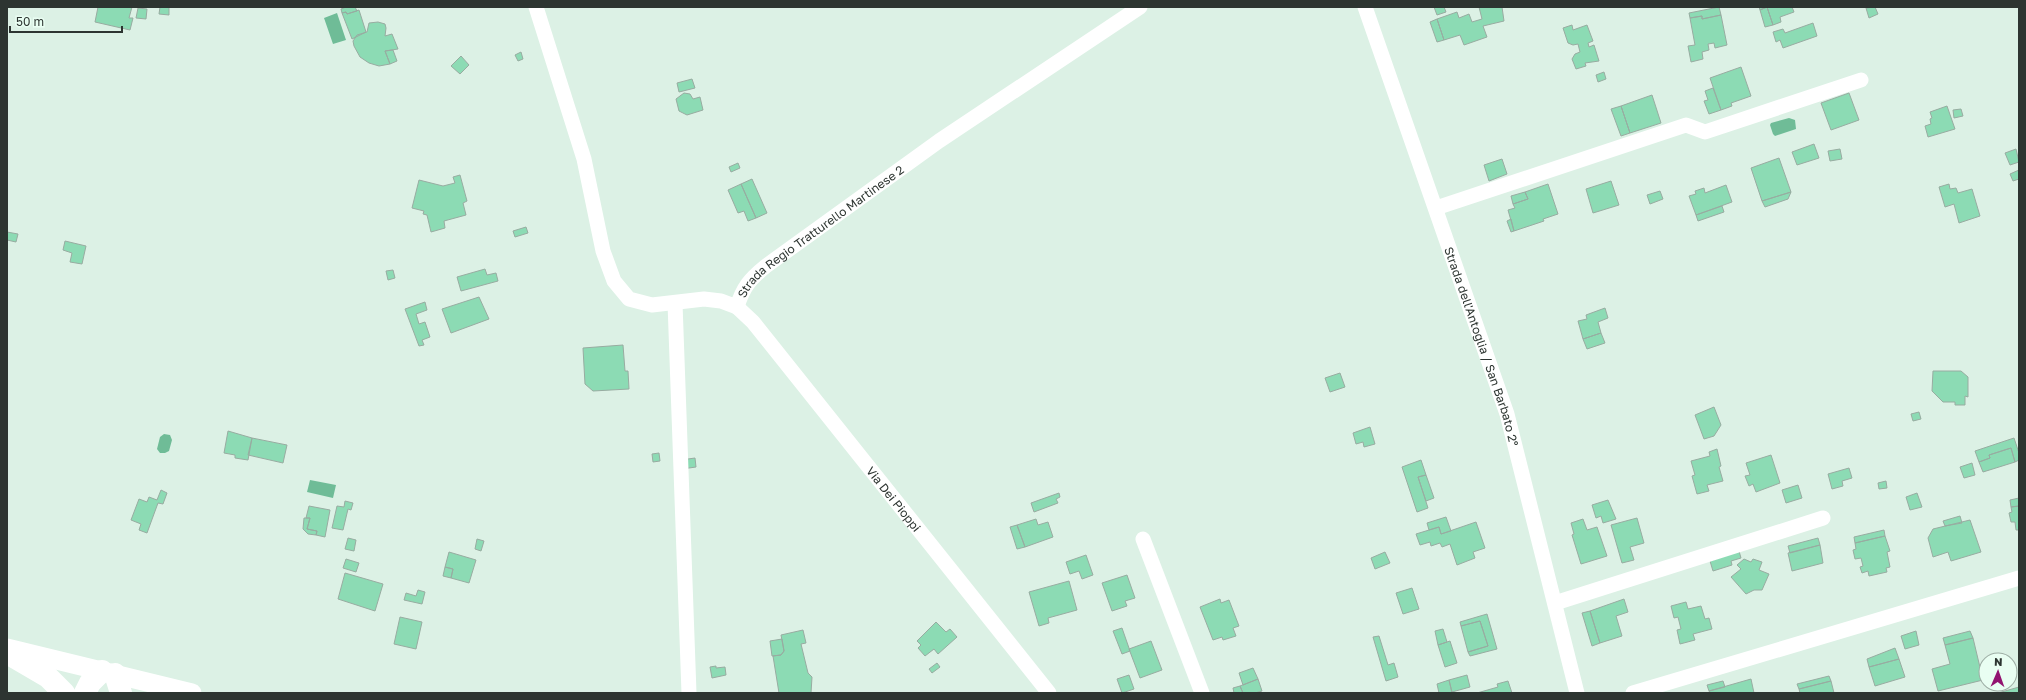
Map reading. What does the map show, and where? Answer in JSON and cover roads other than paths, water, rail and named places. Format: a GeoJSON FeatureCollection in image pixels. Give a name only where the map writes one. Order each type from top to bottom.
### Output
{"type":"FeatureCollection","features":[{"type":"Feature","properties":{"kind":"highway"},"geometry":{"type":"LineString","coordinates":[[7,653],[48,677],[64,693]]}},
{"type":"Feature","properties":{"kind":"highway"},"geometry":{"type":"LineString","coordinates":[[85,693],[90,683],[113,679]]}},
{"type":"Feature","properties":{"kind":"street","name":"Strada Regio Tratturello Martinese 2"},"geometry":{"type":"LineString","coordinates":[[536,7],[584,159],[603,251],[614,281],[629,299],[652,305],[704,300],[721,301],[737,307],[742,290],[752,278],[766,266],[939,141],[1140,7]]}},
{"type":"Feature","properties":{"kind":"street","name":"Strada dell'Antoglia / San Barbato 2°"},"geometry":{"type":"LineString","coordinates":[[1365,7],[1507,414],[1577,693]]}},
{"type":"Feature","properties":{"kind":"street"},"geometry":{"type":"LineString","coordinates":[[1436,208],[1686,125],[1705,132],[1861,80]]}},
{"type":"Feature","properties":{"kind":"street"},"geometry":{"type":"LineString","coordinates":[[675,303],[689,693]]}},
{"type":"Feature","properties":{"kind":"street","name":"Via Dei Pioppi"},"geometry":{"type":"LineString","coordinates":[[737,307],[753,322],[1049,693]]}},
{"type":"Feature","properties":{"kind":"street"},"geometry":{"type":"LineString","coordinates":[[1555,603],[1823,518]]}},
{"type":"Feature","properties":{"kind":"street"},"geometry":{"type":"LineString","coordinates":[[1143,539],[1202,693]]}},
{"type":"Feature","properties":{"kind":"street"},"geometry":{"type":"LineString","coordinates":[[1633,693],[2019,578]]}},
{"type":"Feature","properties":{"kind":"street"},"geometry":{"type":"LineString","coordinates":[[7,648],[113,679],[192,693]]}}]}
